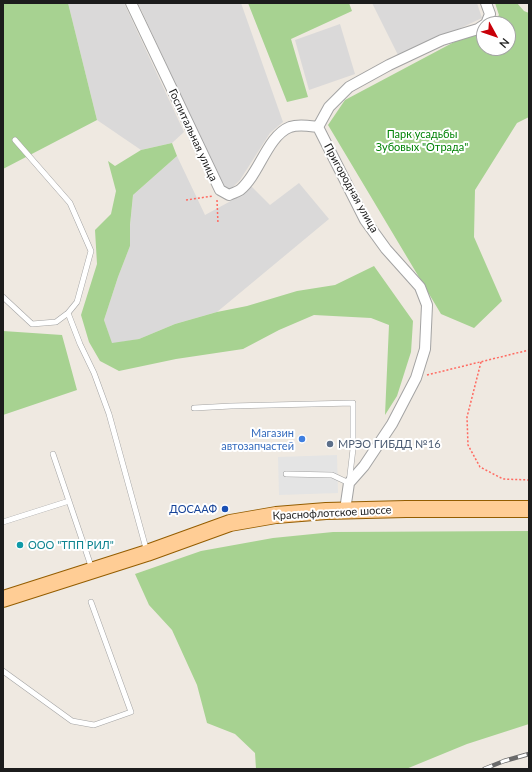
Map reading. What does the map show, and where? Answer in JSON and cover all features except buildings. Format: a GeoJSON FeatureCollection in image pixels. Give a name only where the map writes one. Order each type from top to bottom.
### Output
{"type":"FeatureCollection","features":[{"type":"Feature","properties":{"kind":"main road","name":"Краснофлотское шоссе"},"geometry":{"type":"LineString","coordinates":[[3,599],[148,553],[230,523],[276,515],[345,510],[529,509]]}},
{"type":"Feature","properties":{"kind":"street","name":"Госпитальная улица"},"geometry":{"type":"LineString","coordinates":[[131,3],[220,190],[229,195],[239,191],[246,184],[279,134],[290,127],[302,125],[318,127]]}},
{"type":"Feature","properties":{"kind":"street"},"geometry":{"type":"LineString","coordinates":[[486,3],[490,14],[489,16]]}},
{"type":"Feature","properties":{"kind":"street"},"geometry":{"type":"LineString","coordinates":[[318,127],[329,107],[348,87],[389,65],[442,40],[476,30]]}},
{"type":"Feature","properties":{"kind":"street","name":"Пригородная улица"},"geometry":{"type":"LineString","coordinates":[[318,127],[365,220],[386,249],[420,287],[427,305],[425,350],[416,378],[392,424],[364,466],[349,483]]}},
{"type":"Feature","properties":{"kind":"street"},"geometry":{"type":"LineString","coordinates":[[345,510],[349,483]]}},
{"type":"Feature","properties":{"kind":"lane"},"geometry":{"type":"LineString","coordinates":[[3,297],[32,324],[56,322],[68,313],[77,302],[91,252],[70,203],[15,140]]}},
{"type":"Feature","properties":{"kind":"lane"},"geometry":{"type":"LineString","coordinates":[[68,313],[94,373],[109,414],[148,553]]}},
{"type":"Feature","properties":{"kind":"lane"},"geometry":{"type":"LineString","coordinates":[[194,408],[353,403],[353,449],[349,483],[332,475],[286,474]]}},
{"type":"Feature","properties":{"kind":"lane"},"geometry":{"type":"LineString","coordinates":[[53,454],[92,570]]}},
{"type":"Feature","properties":{"kind":"lane"},"geometry":{"type":"LineString","coordinates":[[3,522],[69,500]]}},
{"type":"Feature","properties":{"kind":"lane"},"geometry":{"type":"LineString","coordinates":[[3,671],[72,721],[94,725],[132,712],[91,602]]}},
{"type":"Feature","properties":{"kind":"path"},"geometry":{"type":"LineString","coordinates":[[186,200],[210,196],[217,197],[218,224]]}},
{"type":"Feature","properties":{"kind":"path"},"geometry":{"type":"LineString","coordinates":[[416,378],[529,350]]}},
{"type":"Feature","properties":{"kind":"path"},"geometry":{"type":"LineString","coordinates":[[481,362],[467,417],[468,446],[480,467],[503,479],[529,480]]}},
{"type":"Feature","properties":{"kind":"shaded area"},"geometry":{"type":"Polygon","coordinates":[[[68,3],[124,3],[184,132],[172,143],[141,150],[97,120],[68,3]]]}},
{"type":"Feature","properties":{"kind":"shaded area"},"geometry":{"type":"Polygon","coordinates":[[[138,3],[241,3],[283,122],[270,133],[240,180],[231,189],[223,187],[138,3]]]}},
{"type":"Feature","properties":{"kind":"shaded area"},"geometry":{"type":"Polygon","coordinates":[[[372,3],[477,3],[481,16],[476,16],[476,21],[399,57],[372,3]]]}},
{"type":"Feature","properties":{"kind":"shaded area"},"geometry":{"type":"Polygon","coordinates":[[[340,24],[355,74],[309,90],[295,40],[340,24]]]}},
{"type":"Feature","properties":{"kind":"shaded area"},"geometry":{"type":"Polygon","coordinates":[[[177,156],[205,215],[229,202],[250,185],[270,205],[299,183],[329,219],[217,312],[175,324],[139,339],[112,344],[104,320],[130,246],[133,195],[177,156]]]}},
{"type":"Feature","properties":{"kind":"shaded area"},"geometry":{"type":"Polygon","coordinates":[[[337,455],[338,493],[279,495],[278,457],[337,455]]]}},
{"type":"Feature","properties":{"kind":"green space"},"geometry":{"type":"Polygon","coordinates":[[[3,3],[68,3],[97,120],[3,169],[3,3]]]}},
{"type":"Feature","properties":{"kind":"green space"},"geometry":{"type":"Polygon","coordinates":[[[248,3],[349,3],[352,11],[291,39],[308,97],[287,102],[248,3]]]}},
{"type":"Feature","properties":{"kind":"green space","name":"Парк усадьбы Зубовых \"Отрада\""},"geometry":{"type":"Polygon","coordinates":[[[495,3],[517,3],[524,11],[529,13],[529,117],[517,123],[475,190],[474,237],[502,301],[474,328],[441,314],[328,125],[345,100],[456,41],[476,33],[476,56],[516,56],[516,16],[498,16],[495,3]]]}},
{"type":"Feature","properties":{"kind":"green space"},"geometry":{"type":"Polygon","coordinates":[[[172,143],[177,156],[133,195],[130,225],[130,246],[104,320],[112,343],[139,339],[175,324],[217,312],[247,306],[297,291],[335,285],[374,266],[413,321],[411,352],[397,396],[385,415],[389,325],[371,318],[314,315],[279,330],[243,349],[176,359],[119,371],[100,361],[89,342],[81,315],[97,264],[95,230],[111,214],[116,191],[108,161],[115,166],[141,150],[172,143]]]}},
{"type":"Feature","properties":{"kind":"green space"},"geometry":{"type":"Polygon","coordinates":[[[3,331],[62,335],[77,390],[3,415],[3,331]]]}},
{"type":"Feature","properties":{"kind":"green space"},"geometry":{"type":"Polygon","coordinates":[[[529,531],[529,724],[467,744],[406,769],[256,769],[255,753],[235,734],[207,723],[197,685],[172,630],[149,605],[135,574],[201,551],[273,538],[333,532],[529,531]]]}},
{"type":"Feature","properties":{"kind":"railway"},"geometry":{"type":"LineString","coordinates":[[484,769],[504,761],[529,754]]}},
{"type":"Feature","properties":{"kind":"place","name":"Магазин автозапчастей"},"geometry":{"type":"Point","coordinates":[302,439]}},
{"type":"Feature","properties":{"kind":"place","name":"МРЭО ГИБДД №16"},"geometry":{"type":"Point","coordinates":[330,444]}},
{"type":"Feature","properties":{"kind":"place","name":"ДОСААФ"},"geometry":{"type":"Point","coordinates":[225,509]}},
{"type":"Feature","properties":{"kind":"place","name":"ООО \"ТПП РИЛ\""},"geometry":{"type":"Point","coordinates":[20,545]}}]}
